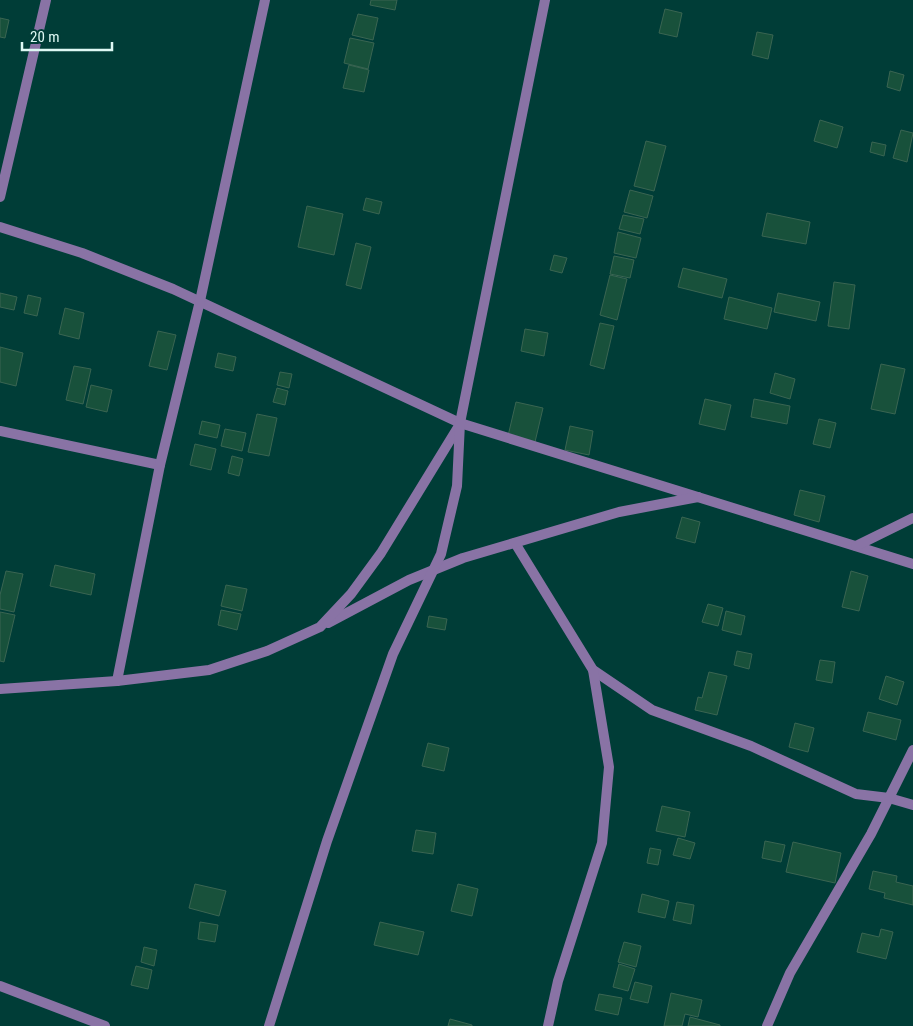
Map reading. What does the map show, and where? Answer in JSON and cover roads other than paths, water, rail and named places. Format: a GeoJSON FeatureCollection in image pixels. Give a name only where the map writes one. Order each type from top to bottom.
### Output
{"type":"FeatureCollection","features":[{"type":"Feature","properties":{"kind":"street"},"geometry":{"type":"LineString","coordinates":[[0,197],[46,0]]}},
{"type":"Feature","properties":{"kind":"street"},"geometry":{"type":"LineString","coordinates":[[117,681],[160,465],[200,301],[265,0]]}},
{"type":"Feature","properties":{"kind":"street"},"geometry":{"type":"LineString","coordinates":[[269,1026],[327,840],[393,654],[441,554],[457,486],[460,423],[545,0]]}},
{"type":"Feature","properties":{"kind":"street"},"geometry":{"type":"LineString","coordinates":[[0,227],[82,253],[200,301],[460,423],[913,564]]}},
{"type":"Feature","properties":{"kind":"street"},"geometry":{"type":"LineString","coordinates":[[320,627],[351,594],[381,554],[460,423]]}},
{"type":"Feature","properties":{"kind":"street"},"geometry":{"type":"LineString","coordinates":[[0,431],[160,465]]}},
{"type":"Feature","properties":{"kind":"street"},"geometry":{"type":"LineString","coordinates":[[0,689],[117,681],[208,670],[267,651],[320,627],[409,580],[434,570],[515,543],[619,512],[699,497]]}},
{"type":"Feature","properties":{"kind":"street"},"geometry":{"type":"LineString","coordinates":[[856,546],[913,518]]}},
{"type":"Feature","properties":{"kind":"street"},"geometry":{"type":"LineString","coordinates":[[515,543],[593,670],[609,768],[602,843],[558,981],[548,1026]]}},
{"type":"Feature","properties":{"kind":"street"},"geometry":{"type":"LineString","coordinates":[[593,670],[652,710],[750,746],[856,794],[889,798],[913,805]]}},
{"type":"Feature","properties":{"kind":"street"},"geometry":{"type":"LineString","coordinates":[[767,1026],[790,973],[871,834],[913,750]]}},
{"type":"Feature","properties":{"kind":"street"},"geometry":{"type":"LineString","coordinates":[[0,986],[105,1026]]}}]}
